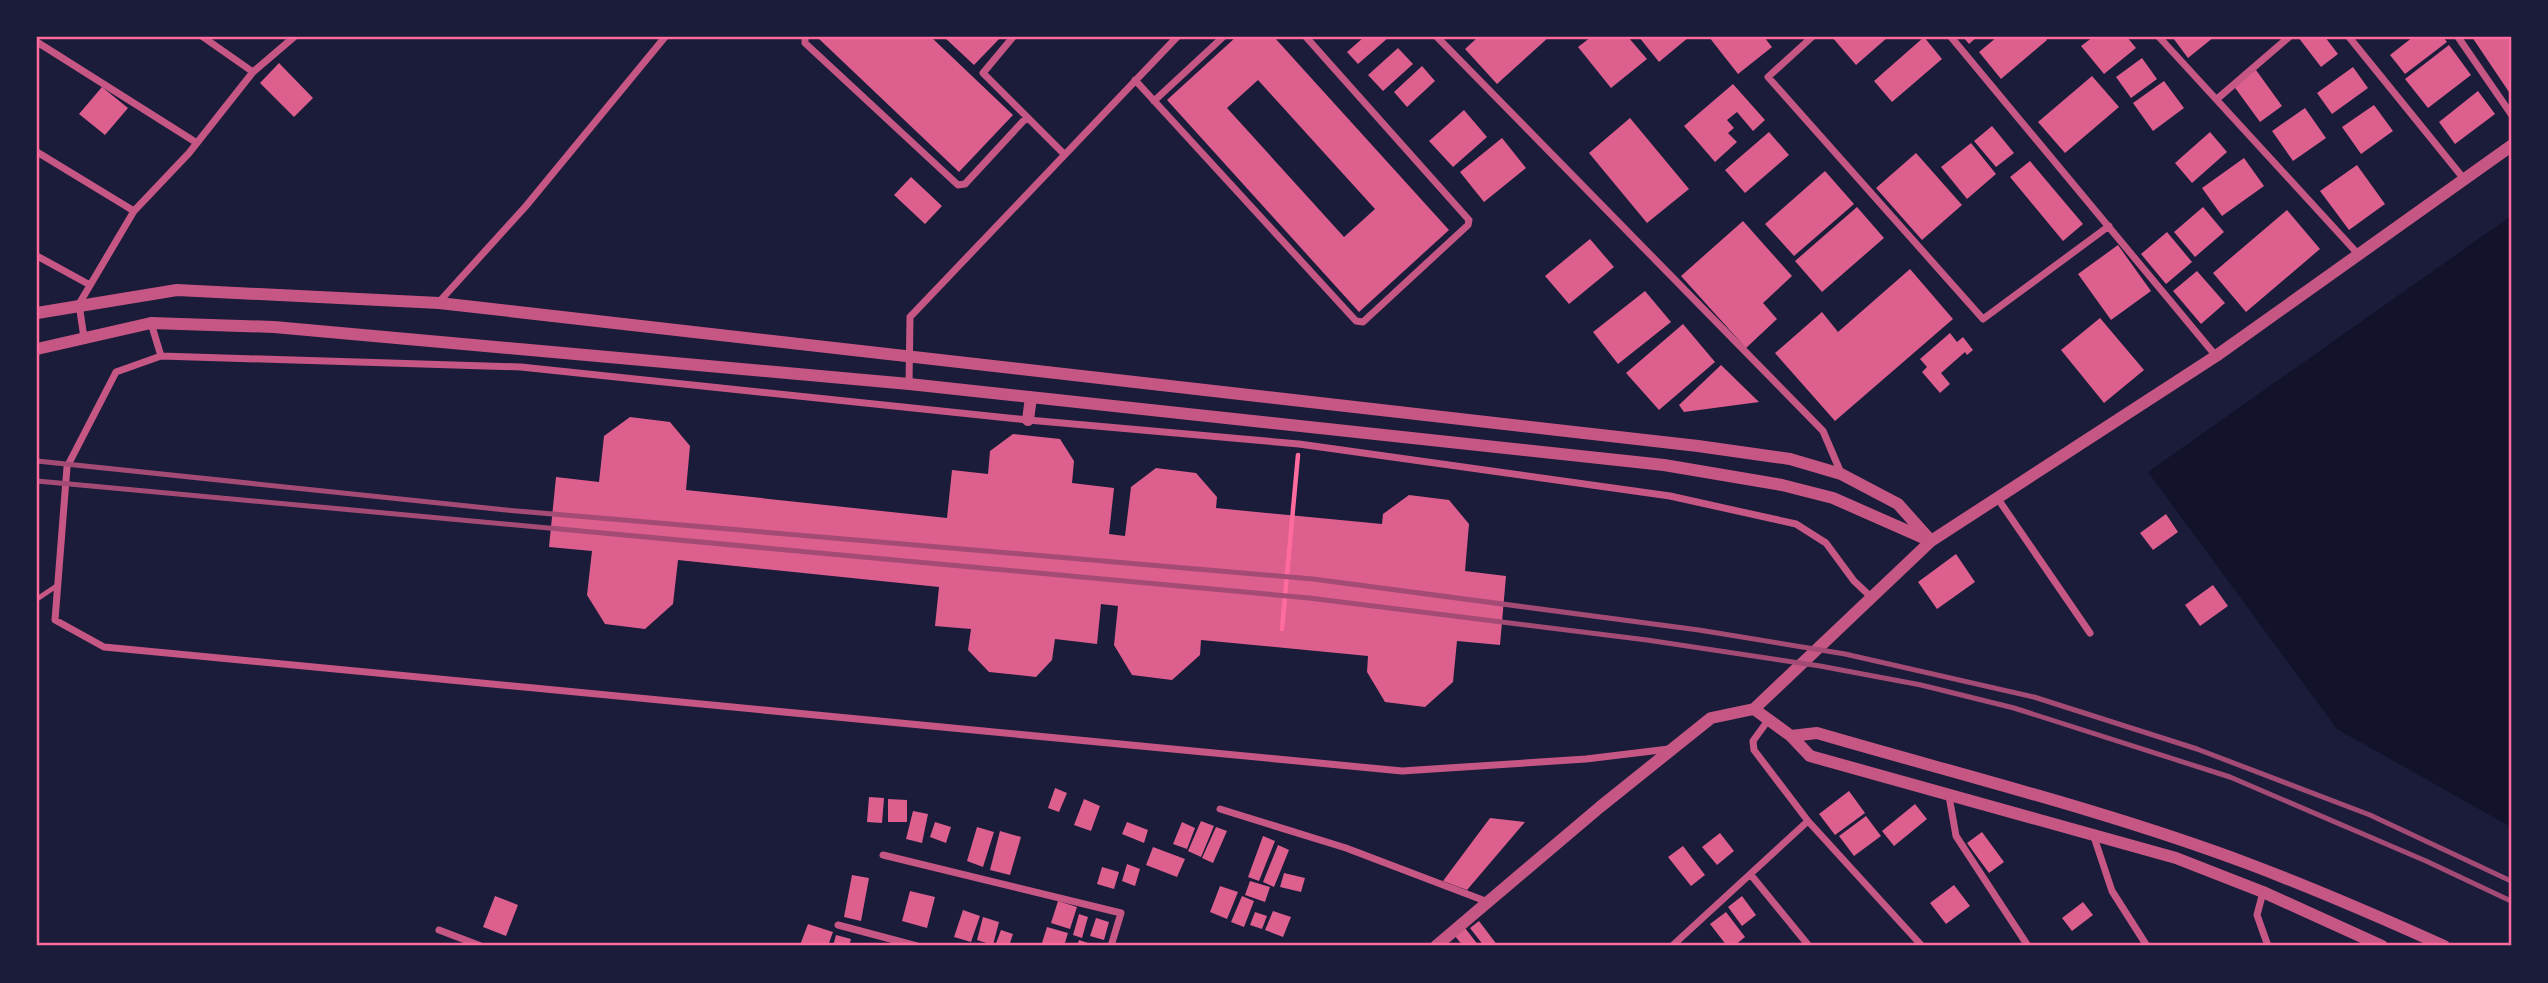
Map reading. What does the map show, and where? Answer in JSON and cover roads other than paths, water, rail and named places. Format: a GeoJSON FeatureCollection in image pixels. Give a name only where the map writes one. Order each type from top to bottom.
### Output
{"type":"FeatureCollection","features":[{"type":"Feature","properties":{"kind":"street"},"geometry":{"type":"LineString","coordinates":[[203,37],[253,72]]}},
{"type":"Feature","properties":{"kind":"street"},"geometry":{"type":"LineString","coordinates":[[84,338],[79,304],[134,211],[197,143],[253,72],[294,37]]}},
{"type":"Feature","properties":{"kind":"street"},"geometry":{"type":"LineString","coordinates":[[439,303],[526,206],[665,37]]}},
{"type":"Feature","properties":{"kind":"street"},"geometry":{"type":"LineString","coordinates":[[805,37],[805,43],[958,185],[965,184],[1027,117]]}},
{"type":"Feature","properties":{"kind":"street"},"geometry":{"type":"LineString","coordinates":[[1013,37],[983,73],[1064,155]]}},
{"type":"Feature","properties":{"kind":"street"},"geometry":{"type":"LineString","coordinates":[[909,384],[910,317],[1177,37]]}},
{"type":"Feature","properties":{"kind":"street"},"geometry":{"type":"LineString","coordinates":[[1154,101],[1223,37]]}},
{"type":"Feature","properties":{"kind":"street"},"geometry":{"type":"LineString","coordinates":[[1135,80],[1356,321],[1363,322],[1468,225],[1469,220],[1306,37]]}},
{"type":"Feature","properties":{"kind":"street"},"geometry":{"type":"LineString","coordinates":[[1437,37],[1823,431],[1841,474]]}},
{"type":"Feature","properties":{"kind":"street"},"geometry":{"type":"LineString","coordinates":[[1812,37],[1768,77],[1983,319],[2109,226]]}},
{"type":"Feature","properties":{"kind":"street"},"geometry":{"type":"LineString","coordinates":[[1951,37],[2216,356]]}},
{"type":"Feature","properties":{"kind":"street"},"geometry":{"type":"LineString","coordinates":[[2159,37],[2360,256]]}},
{"type":"Feature","properties":{"kind":"street"},"geometry":{"type":"LineString","coordinates":[[2217,99],[2289,37]]}},
{"type":"Feature","properties":{"kind":"street"},"geometry":{"type":"LineString","coordinates":[[2348,37],[2464,178]]}},
{"type":"Feature","properties":{"kind":"street"},"geometry":{"type":"LineString","coordinates":[[2458,37],[2511,114]]}},
{"type":"Feature","properties":{"kind":"street"},"geometry":{"type":"LineString","coordinates":[[37,42],[197,143]]}},
{"type":"Feature","properties":{"kind":"street"},"geometry":{"type":"LineString","coordinates":[[1436,946],[1670,749],[1711,718],[1754,709],[1870,596],[1931,541],[2216,356],[2511,146]]}},
{"type":"Feature","properties":{"kind":"street"},"geometry":{"type":"LineString","coordinates":[[37,152],[134,211]]}},
{"type":"Feature","properties":{"kind":"street"},"geometry":{"type":"LineString","coordinates":[[37,256],[90,285]]}},
{"type":"Feature","properties":{"kind":"street"},"geometry":{"type":"LineString","coordinates":[[37,313],[177,290],[439,303],[709,336],[911,355],[1698,446],[1790,459],[1841,474],[1898,504],[1931,541]]}},
{"type":"Feature","properties":{"kind":"street"},"geometry":{"type":"LineString","coordinates":[[37,349],[151,323],[274,327],[909,384],[1664,465],[1782,485],[1833,498],[1931,541]]}},
{"type":"Feature","properties":{"kind":"street"},"geometry":{"type":"LineString","coordinates":[[151,323],[161,356]]}},
{"type":"Feature","properties":{"kind":"street"},"geometry":{"type":"LineString","coordinates":[[1670,749],[1586,759],[1402,771],[104,646],[55,620],[67,467],[116,372],[161,356],[521,368],[1028,420],[1299,444],[1670,496],[1796,524],[1826,543],[1854,581],[1870,596]]}},
{"type":"Feature","properties":{"kind":"street"},"geometry":{"type":"LineString","coordinates":[[1028,420],[1031,397]]}},
{"type":"Feature","properties":{"kind":"street"},"geometry":{"type":"LineString","coordinates":[[1998,499],[2090,633]]}},
{"type":"Feature","properties":{"kind":"street"},"geometry":{"type":"LineString","coordinates":[[1754,709],[1791,736],[1810,756],[2176,858],[2263,892],[2382,946]]}},
{"type":"Feature","properties":{"kind":"street"},"geometry":{"type":"LineString","coordinates":[[1769,719],[1753,741],[1754,750],[1808,821],[1922,946]]}},
{"type":"Feature","properties":{"kind":"street"},"geometry":{"type":"LineString","coordinates":[[1791,736],[1817,733],[2106,817],[2246,863],[2374,914],[2444,946]]}},
{"type":"Feature","properties":{"kind":"street"},"geometry":{"type":"LineString","coordinates":[[1949,796],[1956,836],[2028,946]]}},
{"type":"Feature","properties":{"kind":"street"},"geometry":{"type":"LineString","coordinates":[[1220,809],[1346,848],[1489,902]]}},
{"type":"Feature","properties":{"kind":"street"},"geometry":{"type":"LineString","coordinates":[[1672,946],[1808,821]]}},
{"type":"Feature","properties":{"kind":"street"},"geometry":{"type":"LineString","coordinates":[[2092,833],[2112,891],[2147,946]]}},
{"type":"Feature","properties":{"kind":"street"},"geometry":{"type":"LineString","coordinates":[[883,855],[1121,914],[1111,946]]}},
{"type":"Feature","properties":{"kind":"street"},"geometry":{"type":"LineString","coordinates":[[1751,875],[1810,946]]}},
{"type":"Feature","properties":{"kind":"street"},"geometry":{"type":"LineString","coordinates":[[2263,892],[2257,915],[2268,946]]}},
{"type":"Feature","properties":{"kind":"street"},"geometry":{"type":"LineString","coordinates":[[838,925],[917,946]]}},
{"type":"Feature","properties":{"kind":"street"},"geometry":{"type":"LineString","coordinates":[[439,930],[481,946]]}},
{"type":"Feature","properties":{"kind":"street"},"geometry":{"type":"LineString","coordinates":[[1798,946],[1803,939]]}},
{"type":"Feature","properties":{"kind":"lane"},"geometry":{"type":"LineString","coordinates":[[37,599],[58,585]]}},
{"type":"Feature","properties":{"kind":"railway"},"geometry":{"type":"LineString","coordinates":[[37,461],[506,510],[1313,579],[1699,630],[1845,654],[2034,697],[2197,749],[2370,815],[2511,881]]}},
{"type":"Feature","properties":{"kind":"railway"},"geometry":{"type":"LineString","coordinates":[[37,481],[1309,598],[1647,640],[1820,666],[1921,685],[2014,708],[2230,777],[2426,861],[2511,901]]}}]}
